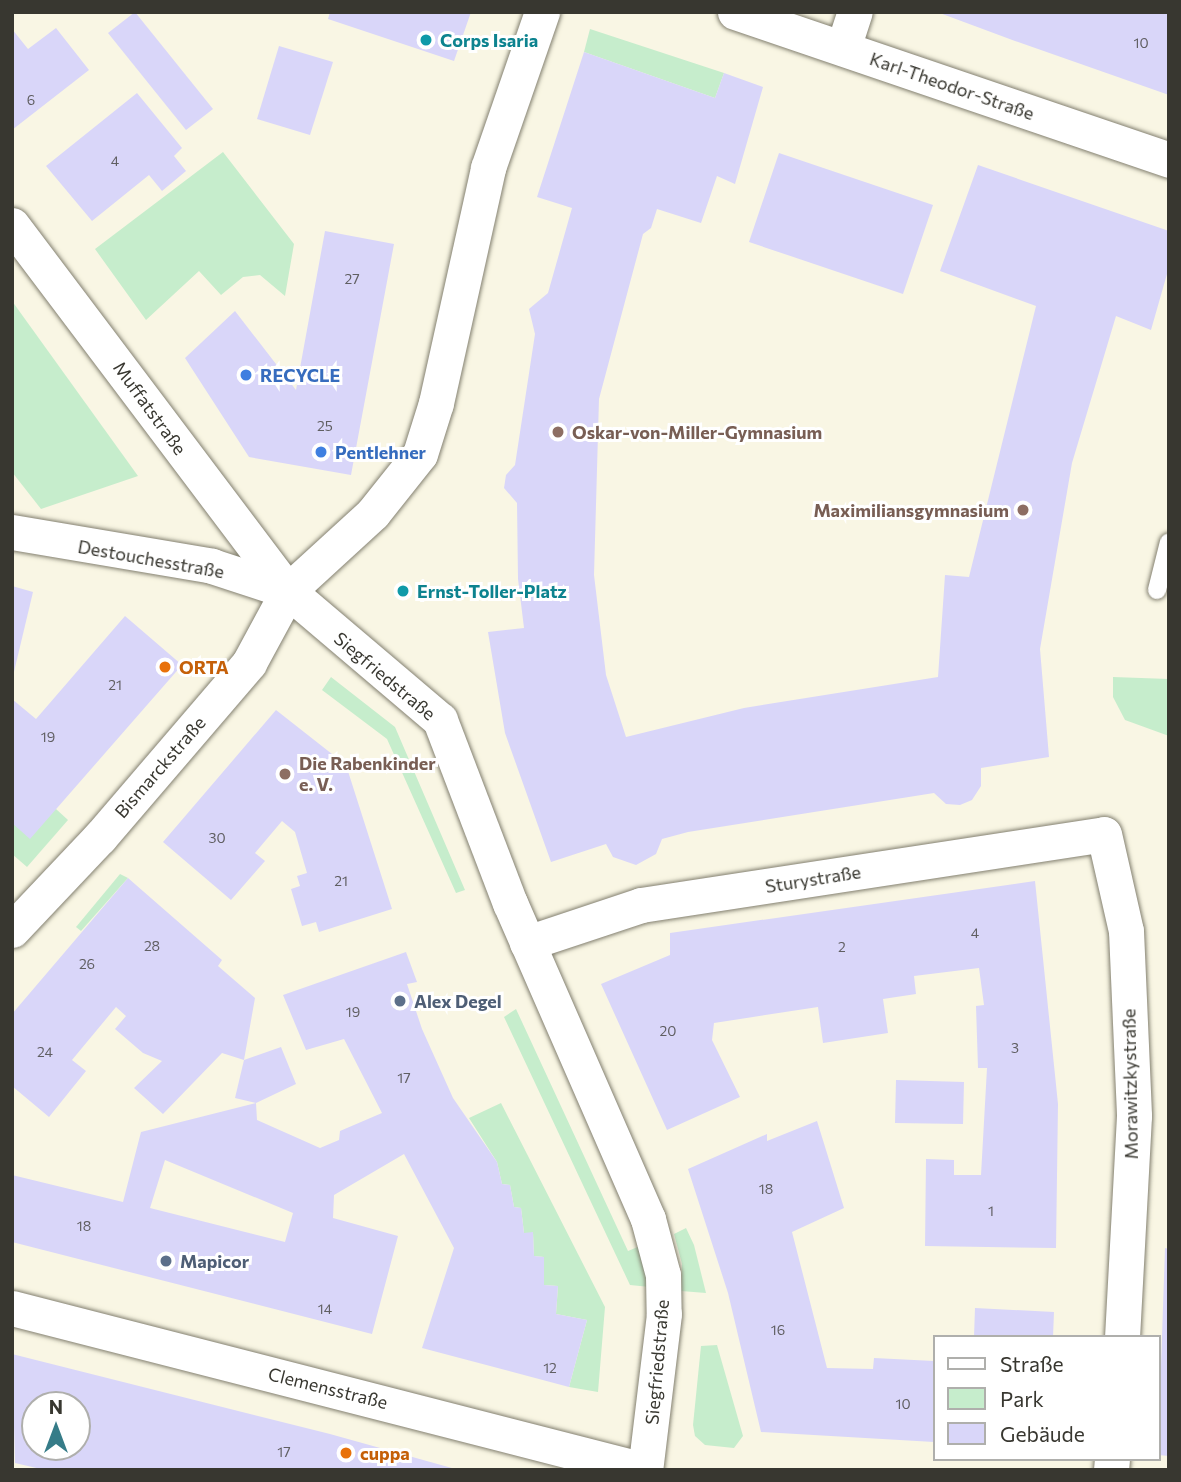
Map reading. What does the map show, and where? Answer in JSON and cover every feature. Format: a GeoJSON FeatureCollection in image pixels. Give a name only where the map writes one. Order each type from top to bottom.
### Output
{"type":"FeatureCollection","features":[{"type":"Feature","properties":{"kind":"street"},"geometry":{"type":"LineString","coordinates":[[288,591],[366,521],[420,454],[436,403],[488,168],[542,12]]}},
{"type":"Feature","properties":{"kind":"street","name":"Karl-Theodor-Straße"},"geometry":{"type":"LineString","coordinates":[[735,12],[1169,160]]}},
{"type":"Feature","properties":{"kind":"street"},"geometry":{"type":"LineString","coordinates":[[843,48],[855,12]]}},
{"type":"Feature","properties":{"kind":"street","name":"Muffatstraße"},"geometry":{"type":"LineString","coordinates":[[12,225],[288,591]]}},
{"type":"Feature","properties":{"kind":"street","name":"Destouchesstraße"},"geometry":{"type":"LineString","coordinates":[[12,532],[212,566],[288,591]]}},
{"type":"Feature","properties":{"kind":"street","name":"Bismarckstraße"},"geometry":{"type":"LineString","coordinates":[[12,930],[100,837],[249,663],[288,591]]}},
{"type":"Feature","properties":{"kind":"street","name":"Siegfriedstraße"},"geometry":{"type":"LineString","coordinates":[[288,591],[440,720],[527,943],[648,1219],[663,1275],[664,1314],[645,1470]]}},
{"type":"Feature","properties":{"kind":"street","name":"Sturystraße"},"geometry":{"type":"LineString","coordinates":[[527,943],[641,905],[1104,834]]}},
{"type":"Feature","properties":{"kind":"street","name":"Morawitzkystraße"},"geometry":{"type":"LineString","coordinates":[[1104,834],[1126,931],[1134,1116],[1122,1335]]}},
{"type":"Feature","properties":{"kind":"street","name":"Clemensstraße"},"geometry":{"type":"LineString","coordinates":[[12,1308],[609,1467],[645,1470]]}},
{"type":"Feature","properties":{"kind":"lane"},"geometry":{"type":"LineString","coordinates":[[1157,590],[1169,542]]}},
{"type":"Feature","properties":{"kind":"green space"},"geometry":{"type":"Polygon","coordinates":[[[590,29],[724,73],[715,98],[584,52],[590,29]]]}},
{"type":"Feature","properties":{"kind":"green space"},"geometry":{"type":"Polygon","coordinates":[[[223,152],[294,244],[285,296],[260,275],[243,277],[221,295],[199,271],[146,320],[95,249],[223,152]]]}},
{"type":"Feature","properties":{"kind":"green space"},"geometry":{"type":"Polygon","coordinates":[[[12,301],[138,476],[41,509],[12,472],[12,301]]]}},
{"type":"Feature","properties":{"kind":"green space"},"geometry":{"type":"Polygon","coordinates":[[[331,677],[395,727],[465,890],[456,893],[387,739],[322,690],[331,677]]]}},
{"type":"Feature","properties":{"kind":"green space"},"geometry":{"type":"Polygon","coordinates":[[[1113,677],[1169,679],[1169,736],[1125,720],[1113,697],[1113,677]]]}},
{"type":"Feature","properties":{"kind":"green space"},"geometry":{"type":"Polygon","coordinates":[[[56,809],[68,820],[27,867],[12,854],[12,823],[56,809]]]}},
{"type":"Feature","properties":{"kind":"green space"},"geometry":{"type":"Polygon","coordinates":[[[120,874],[128,878],[81,931],[76,927],[120,874]]]}},
{"type":"Feature","properties":{"kind":"green space"},"geometry":{"type":"Polygon","coordinates":[[[516,1009],[628,1251],[640,1246],[650,1287],[630,1285],[504,1017],[516,1009]]]}},
{"type":"Feature","properties":{"kind":"green space"},"geometry":{"type":"Polygon","coordinates":[[[501,1103],[605,1307],[598,1392],[569,1387],[587,1320],[556,1314],[558,1286],[544,1285],[544,1257],[534,1256],[533,1233],[524,1233],[521,1208],[514,1207],[510,1185],[502,1184],[497,1162],[469,1118],[501,1103]]]}},
{"type":"Feature","properties":{"kind":"green space"},"geometry":{"type":"Polygon","coordinates":[[[686,1228],[694,1245],[706,1293],[681,1291],[682,1264],[674,1234],[686,1228]]]}},
{"type":"Feature","properties":{"kind":"green space"},"geometry":{"type":"Polygon","coordinates":[[[717,1345],[743,1436],[734,1448],[705,1445],[695,1436],[693,1425],[701,1346],[717,1345]]]}},
{"type":"Feature","properties":{"kind":"building"},"geometry":{"type":"Polygon","coordinates":[[[135,12],[213,109],[186,130],[108,33],[135,12]]]}},
{"type":"Feature","properties":{"kind":"building","name":"Corps Isaria"},"geometry":{"type":"Polygon","coordinates":[[[330,12],[471,12],[454,61],[328,19],[330,12]]]}},
{"type":"Feature","properties":{"kind":"building"},"geometry":{"type":"Polygon","coordinates":[[[937,12],[1169,14],[1169,95],[1015,41],[937,12]]]}},
{"type":"Feature","properties":{"kind":"building"},"geometry":{"type":"Polygon","coordinates":[[[56,28],[89,70],[12,130],[12,29],[28,49],[56,28]]]}},
{"type":"Feature","properties":{"kind":"building"},"geometry":{"type":"Polygon","coordinates":[[[279,46],[333,62],[310,135],[257,119],[279,46]]]}},
{"type":"Feature","properties":{"kind":"building"},"geometry":{"type":"Polygon","coordinates":[[[584,52],[715,98],[724,73],[763,87],[735,184],[717,176],[701,223],[657,209],[651,228],[643,234],[599,399],[594,575],[606,675],[626,737],[744,708],[938,677],[945,575],[969,577],[1036,306],[940,271],[978,165],[1169,231],[1169,267],[1151,330],[1116,316],[1072,463],[1040,649],[1049,757],[981,768],[981,786],[972,800],[960,805],[946,804],[934,793],[688,832],[662,839],[656,854],[636,865],[613,857],[606,844],[551,862],[505,733],[488,632],[524,628],[518,579],[517,503],[504,488],[506,475],[515,465],[535,334],[529,309],[548,293],[572,208],[537,197],[584,52]]]}},
{"type":"Feature","properties":{"kind":"building"},"geometry":{"type":"Polygon","coordinates":[[[137,93],[182,148],[174,156],[186,171],[162,191],[149,175],[92,221],[46,166],[137,93]]]}},
{"type":"Feature","properties":{"kind":"building"},"geometry":{"type":"Polygon","coordinates":[[[779,153],[933,205],[903,294],[749,242],[779,153]]]}},
{"type":"Feature","properties":{"kind":"building"},"geometry":{"type":"Polygon","coordinates":[[[325,231],[394,244],[351,475],[249,457],[185,358],[235,311],[296,390],[325,231]]]}},
{"type":"Feature","properties":{"kind":"building"},"geometry":{"type":"Polygon","coordinates":[[[12,586],[33,592],[13,676],[12,676],[12,586]]]}},
{"type":"Feature","properties":{"kind":"building"},"geometry":{"type":"Polygon","coordinates":[[[125,616],[182,665],[30,839],[12,823],[12,699],[36,719],[125,616]]]}},
{"type":"Feature","properties":{"kind":"building"},"geometry":{"type":"Polygon","coordinates":[[[276,710],[346,765],[392,909],[319,932],[316,922],[302,926],[291,889],[300,886],[297,876],[307,873],[295,832],[282,821],[255,853],[265,861],[231,900],[163,842],[276,710]]]}},
{"type":"Feature","properties":{"kind":"building"},"geometry":{"type":"Polygon","coordinates":[[[128,878],[222,960],[218,966],[255,998],[244,1060],[222,1053],[163,1114],[134,1088],[162,1061],[143,1053],[115,1029],[126,1016],[116,1007],[72,1060],[86,1071],[49,1117],[12,1086],[12,1014],[128,878]]]}},
{"type":"Feature","properties":{"kind":"building"},"geometry":{"type":"Polygon","coordinates":[[[1035,881],[1058,1104],[1056,1248],[925,1246],[926,1159],[954,1160],[954,1175],[981,1175],[987,1068],[978,1068],[976,1006],[984,1005],[979,968],[914,976],[916,994],[883,999],[888,1033],[823,1043],[818,1007],[714,1023],[712,1040],[740,1097],[667,1130],[601,984],[670,955],[670,933],[1035,881]]]}},
{"type":"Feature","properties":{"kind":"building"},"geometry":{"type":"Polygon","coordinates":[[[406,952],[417,982],[407,984],[422,1029],[453,1098],[497,1162],[502,1184],[510,1185],[514,1207],[521,1208],[524,1233],[533,1232],[534,1256],[544,1257],[544,1285],[558,1286],[556,1314],[587,1320],[569,1387],[422,1348],[454,1248],[404,1154],[334,1195],[333,1218],[398,1236],[372,1334],[12,1242],[12,1175],[123,1202],[141,1132],[256,1103],[257,1120],[320,1148],[339,1140],[340,1131],[382,1113],[344,1039],[306,1050],[283,995],[406,952]],[[165,1160],[150,1208],[285,1242],[293,1213],[165,1160]]]}},
{"type":"Feature","properties":{"kind":"building"},"geometry":{"type":"Polygon","coordinates":[[[281,1047],[296,1084],[256,1103],[235,1098],[244,1060],[281,1047]]]}},
{"type":"Feature","properties":{"kind":"building"},"geometry":{"type":"Polygon","coordinates":[[[896,1080],[964,1082],[963,1124],[895,1123],[896,1080]]]}},
{"type":"Feature","properties":{"kind":"building"},"geometry":{"type":"Polygon","coordinates":[[[817,1121],[844,1208],[792,1232],[827,1368],[873,1369],[874,1358],[932,1361],[932,1442],[761,1432],[728,1293],[688,1169],[767,1134],[767,1141],[817,1121]]]}},
{"type":"Feature","properties":{"kind":"building"},"geometry":{"type":"Polygon","coordinates":[[[1165,1248],[1169,1249],[1169,1456],[1160,1455],[1165,1248]]]}},
{"type":"Feature","properties":{"kind":"building"},"geometry":{"type":"Polygon","coordinates":[[[975,1308],[1054,1312],[1053,1335],[974,1335],[975,1308]]]}},
{"type":"Feature","properties":{"kind":"building"},"geometry":{"type":"Polygon","coordinates":[[[12,1354],[330,1434],[459,1470],[45,1470],[15,1463],[12,1354]]]}},
{"type":"Feature","properties":{"kind":"place","name":"Corps Isaria"},"geometry":{"type":"Point","coordinates":[426,40]}},
{"type":"Feature","properties":{"kind":"place","name":"RECYCLE"},"geometry":{"type":"Point","coordinates":[246,375]}},
{"type":"Feature","properties":{"kind":"place","name":"Oskar-von-Miller-Gymnasium"},"geometry":{"type":"Point","coordinates":[558,432]}},
{"type":"Feature","properties":{"kind":"place","name":"Pentlehner"},"geometry":{"type":"Point","coordinates":[321,452]}},
{"type":"Feature","properties":{"kind":"place","name":"Maximiliansgymnasium"},"geometry":{"type":"Point","coordinates":[1023,510]}},
{"type":"Feature","properties":{"kind":"place","name":"Ernst-Toller-Platz"},"geometry":{"type":"Point","coordinates":[403,591]}},
{"type":"Feature","properties":{"kind":"place","name":"ORTA"},"geometry":{"type":"Point","coordinates":[165,667]}},
{"type":"Feature","properties":{"kind":"place","name":"Die Rabenkinder e. V."},"geometry":{"type":"Point","coordinates":[285,774]}},
{"type":"Feature","properties":{"kind":"place","name":"Alex Degel"},"geometry":{"type":"Point","coordinates":[400,1001]}},
{"type":"Feature","properties":{"kind":"place","name":"Mapicor"},"geometry":{"type":"Point","coordinates":[166,1261]}},
{"type":"Feature","properties":{"kind":"place","name":"cuppa"},"geometry":{"type":"Point","coordinates":[346,1453]}}]}
